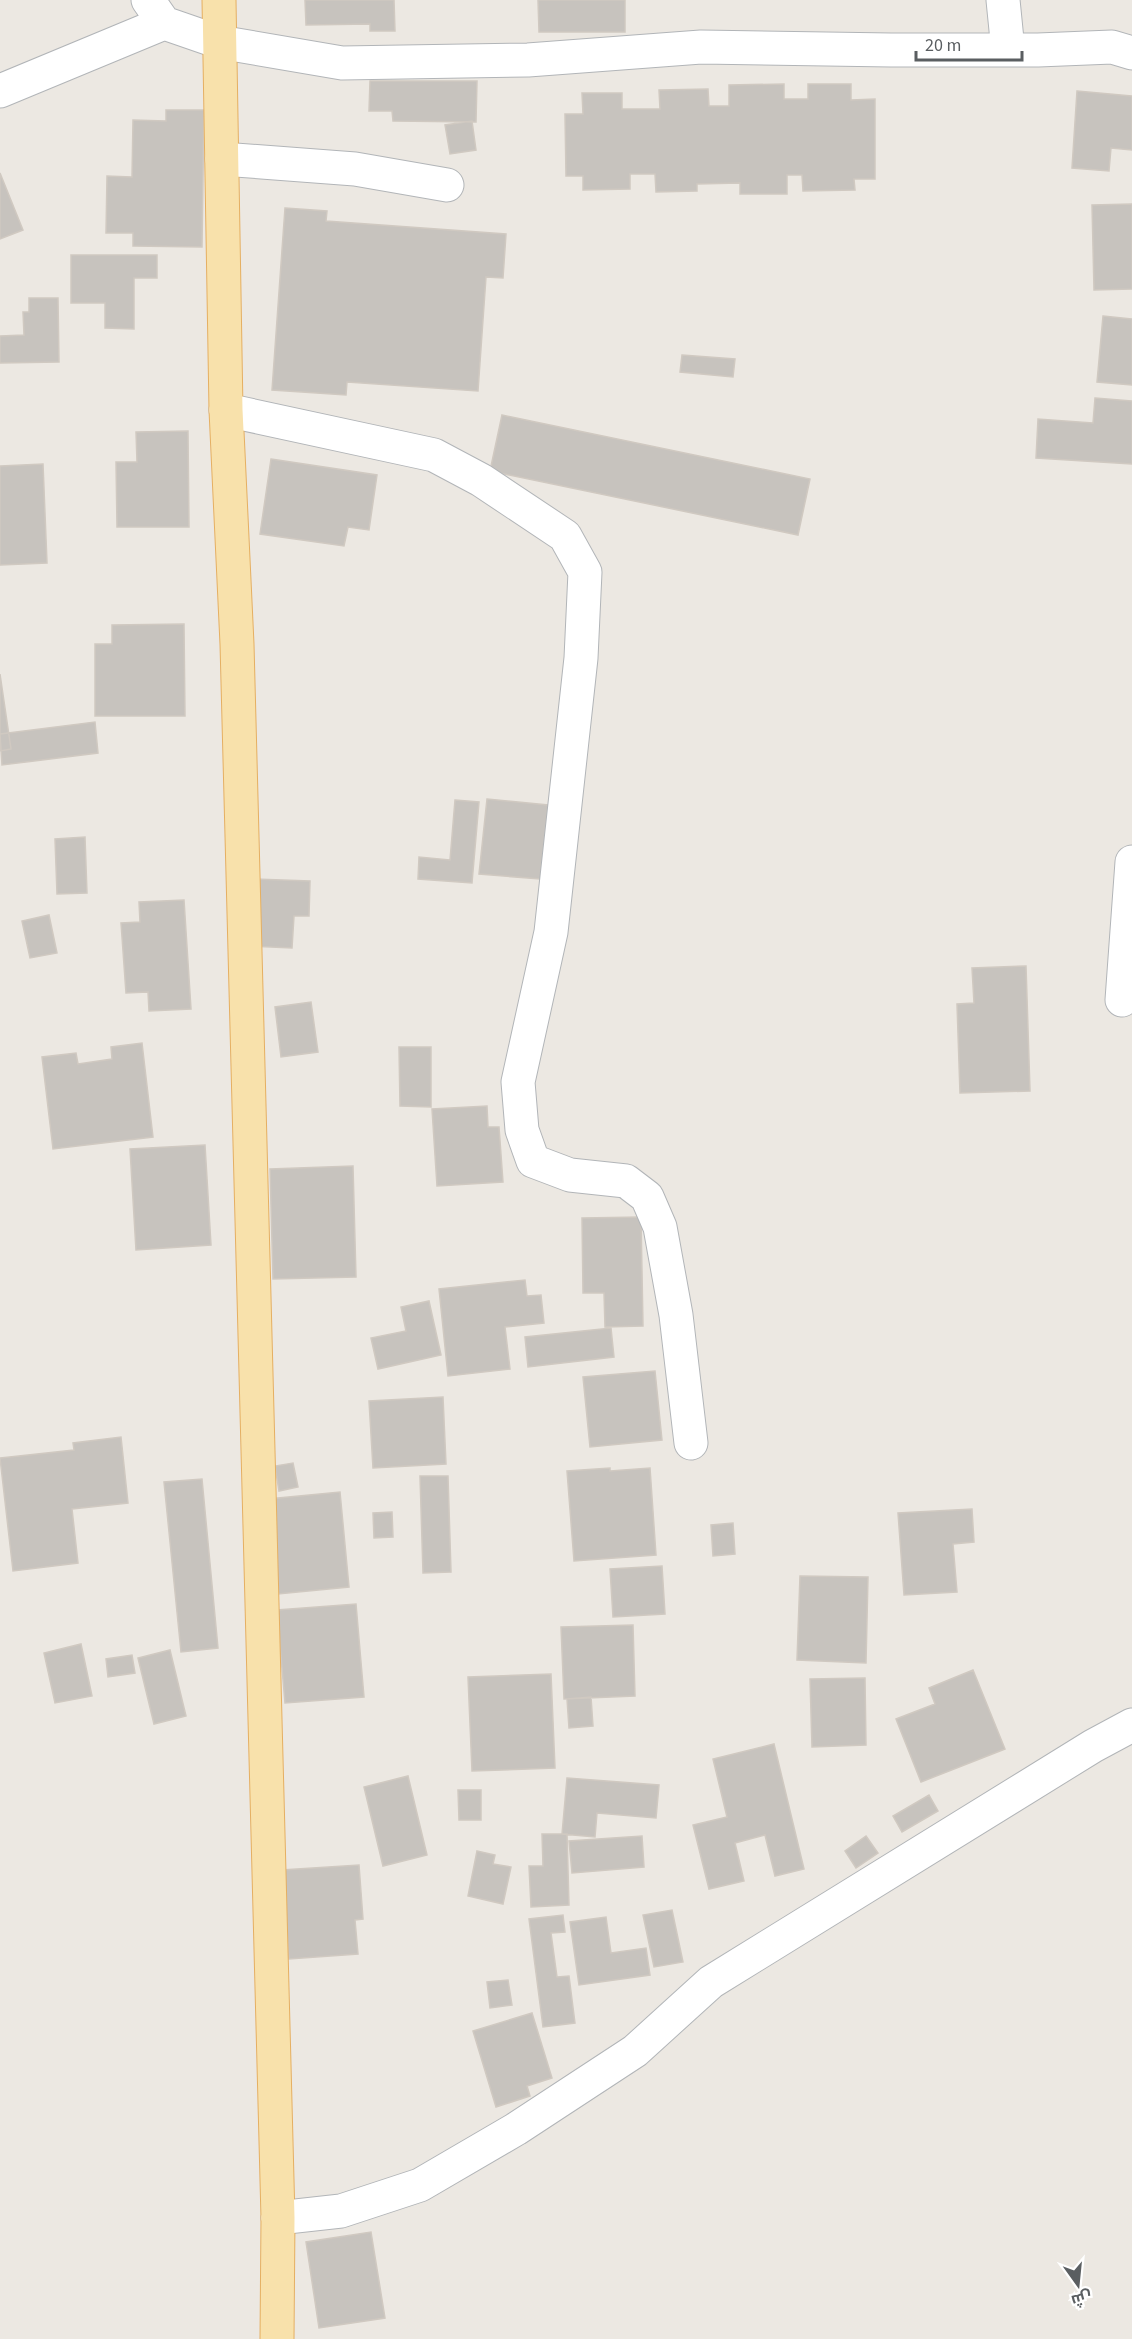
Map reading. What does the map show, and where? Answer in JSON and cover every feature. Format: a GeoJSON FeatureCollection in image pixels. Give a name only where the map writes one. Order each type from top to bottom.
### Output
{"type":"FeatureCollection","features":[{"type":"Feature","properties":{"kind":"main road"},"geometry":{"type":"LineString","coordinates":[[219,0],[226,410],[237,644],[278,2218],[277,2339]]}},
{"type":"Feature","properties":{"kind":"street"},"geometry":{"type":"LineString","coordinates":[[1003,0],[1008,50]]}},
{"type":"Feature","properties":{"kind":"street"},"geometry":{"type":"LineString","coordinates":[[0,91],[156,11],[219,42],[342,63],[528,60],[701,47],[1008,50],[1112,47],[1132,53]]}},
{"type":"Feature","properties":{"kind":"street"},"geometry":{"type":"LineString","coordinates":[[222,159],[354,169],[447,185]]}},
{"type":"Feature","properties":{"kind":"street"},"geometry":{"type":"LineString","coordinates":[[226,410],[434,455],[481,480],[565,536],[585,572],[582,657],[551,932],[518,1082],[522,1130],[533,1161],[570,1175],[626,1181],[647,1197],[660,1227],[676,1315],[691,1443]]}},
{"type":"Feature","properties":{"kind":"street"},"geometry":{"type":"LineString","coordinates":[[1122,1000],[1132,862]]}},
{"type":"Feature","properties":{"kind":"street"},"geometry":{"type":"LineString","coordinates":[[278,2218],[341,2211],[420,2185],[516,2129],[635,2051],[711,1983],[1093,1746],[1132,1725]]}},
{"type":"Feature","properties":{"kind":"building"},"geometry":{"type":"Polygon","coordinates":[[[305,0],[394,0],[395,31],[370,31],[370,24],[306,25],[305,0]]]}},
{"type":"Feature","properties":{"kind":"building"},"geometry":{"type":"Polygon","coordinates":[[[538,0],[625,0],[625,32],[539,32],[538,0]]]}},
{"type":"Feature","properties":{"kind":"building"},"geometry":{"type":"Polygon","coordinates":[[[370,81],[477,81],[476,122],[393,121],[392,111],[369,111],[370,81]]]}},
{"type":"Feature","properties":{"kind":"building"},"geometry":{"type":"Polygon","coordinates":[[[784,84],[784,99],[808,99],[808,84],[851,84],[851,100],[875,99],[875,179],[854,179],[855,190],[803,191],[802,175],[787,175],[787,194],[740,194],[740,183],[697,184],[697,191],[656,192],[655,174],[630,174],[630,189],[583,190],[583,176],[566,176],[565,114],[583,114],[582,93],[622,93],[622,109],[660,109],[659,90],[708,89],[709,106],[729,106],[729,85],[784,84]]]}},
{"type":"Feature","properties":{"kind":"building"},"geometry":{"type":"Polygon","coordinates":[[[1077,91],[1132,96],[1132,150],[1111,148],[1109,171],[1072,168],[1077,91]]]}},
{"type":"Feature","properties":{"kind":"building"},"geometry":{"type":"Polygon","coordinates":[[[166,110],[204,110],[202,247],[133,246],[133,233],[106,233],[107,176],[132,177],[133,120],[166,121],[166,110]]]}},
{"type":"Feature","properties":{"kind":"building"},"geometry":{"type":"Polygon","coordinates":[[[472,121],[476,150],[450,154],[445,125],[472,121]]]}},
{"type":"Feature","properties":{"kind":"building"},"geometry":{"type":"Polygon","coordinates":[[[0,173],[23,230],[0,239],[0,173]]]}},
{"type":"Feature","properties":{"kind":"building"},"geometry":{"type":"Polygon","coordinates":[[[1132,204],[1132,289],[1094,290],[1092,205],[1132,204]]]}},
{"type":"Feature","properties":{"kind":"building"},"geometry":{"type":"Polygon","coordinates":[[[285,208],[327,211],[326,221],[506,234],[503,278],[486,277],[478,391],[347,382],[346,395],[272,390],[285,208]]]}},
{"type":"Feature","properties":{"kind":"building"},"geometry":{"type":"Polygon","coordinates":[[[71,255],[157,255],[157,278],[134,278],[134,329],[105,328],[105,303],[71,303],[71,255]]]}},
{"type":"Feature","properties":{"kind":"building"},"geometry":{"type":"Polygon","coordinates":[[[29,298],[58,298],[59,362],[0,363],[0,336],[24,335],[23,312],[29,312],[29,298]]]}},
{"type":"Feature","properties":{"kind":"building"},"geometry":{"type":"Polygon","coordinates":[[[1103,316],[1132,319],[1132,385],[1097,382],[1103,316]]]}},
{"type":"Feature","properties":{"kind":"building"},"geometry":{"type":"Polygon","coordinates":[[[682,355],[735,359],[733,377],[680,372],[682,355]]]}},
{"type":"Feature","properties":{"kind":"building"},"geometry":{"type":"Polygon","coordinates":[[[1095,398],[1132,401],[1132,464],[1036,458],[1038,419],[1093,423],[1095,398]]]}},
{"type":"Feature","properties":{"kind":"building"},"geometry":{"type":"Polygon","coordinates":[[[502,415],[810,479],[798,535],[490,471],[502,415]]]}},
{"type":"Feature","properties":{"kind":"building"},"geometry":{"type":"Polygon","coordinates":[[[188,431],[189,527],[117,527],[116,462],[137,462],[136,432],[188,431]]]}},
{"type":"Feature","properties":{"kind":"building"},"geometry":{"type":"Polygon","coordinates":[[[271,459],[377,475],[369,530],[348,527],[344,546],[260,534],[271,459]]]}},
{"type":"Feature","properties":{"kind":"building"},"geometry":{"type":"Polygon","coordinates":[[[43,464],[47,563],[0,565],[0,466],[43,464]]]}},
{"type":"Feature","properties":{"kind":"building"},"geometry":{"type":"Polygon","coordinates":[[[184,624],[185,716],[95,716],[95,644],[112,644],[112,625],[184,624]]]}},
{"type":"Feature","properties":{"kind":"building"},"geometry":{"type":"Polygon","coordinates":[[[0,674],[11,749],[0,751],[0,674]]]}},
{"type":"Feature","properties":{"kind":"building"},"geometry":{"type":"Polygon","coordinates":[[[95,722],[98,753],[2,765],[0,734],[95,722]]]}},
{"type":"Feature","properties":{"kind":"building"},"geometry":{"type":"Polygon","coordinates":[[[487,799],[548,805],[540,879],[479,874],[487,799]]]}},
{"type":"Feature","properties":{"kind":"building"},"geometry":{"type":"Polygon","coordinates":[[[455,800],[479,802],[472,883],[418,879],[419,857],[450,860],[455,800]]]}},
{"type":"Feature","properties":{"kind":"building"},"geometry":{"type":"Polygon","coordinates":[[[85,837],[87,893],[57,894],[55,839],[85,837]]]}},
{"type":"Feature","properties":{"kind":"building"},"geometry":{"type":"Polygon","coordinates":[[[254,879],[310,881],[309,916],[294,916],[292,948],[251,946],[254,879]]]}},
{"type":"Feature","properties":{"kind":"building"},"geometry":{"type":"Polygon","coordinates":[[[184,900],[191,1009],[149,1011],[148,992],[126,993],[121,923],[140,922],[139,902],[184,900]]]}},
{"type":"Feature","properties":{"kind":"building"},"geometry":{"type":"Polygon","coordinates":[[[49,915],[57,953],[30,958],[22,921],[49,915]]]}},
{"type":"Feature","properties":{"kind":"building"},"geometry":{"type":"Polygon","coordinates":[[[1026,966],[1030,1091],[960,1093],[957,1004],[974,1003],[972,968],[1026,966]]]}},
{"type":"Feature","properties":{"kind":"building"},"geometry":{"type":"Polygon","coordinates":[[[311,1002],[318,1052],[281,1057],[275,1007],[311,1002]]]}},
{"type":"Feature","properties":{"kind":"building"},"geometry":{"type":"Polygon","coordinates":[[[142,1043],[153,1137],[53,1149],[42,1057],[76,1053],[78,1064],[112,1059],[111,1047],[142,1043]]]}},
{"type":"Feature","properties":{"kind":"building"},"geometry":{"type":"Polygon","coordinates":[[[399,1047],[431,1047],[431,1107],[400,1106],[399,1047]]]}},
{"type":"Feature","properties":{"kind":"building"},"geometry":{"type":"Polygon","coordinates":[[[487,1106],[488,1127],[499,1127],[503,1182],[437,1186],[432,1109],[487,1106]]]}},
{"type":"Feature","properties":{"kind":"building"},"geometry":{"type":"Polygon","coordinates":[[[205,1145],[211,1245],[136,1250],[130,1149],[205,1145]]]}},
{"type":"Feature","properties":{"kind":"building"},"geometry":{"type":"Polygon","coordinates":[[[353,1166],[356,1277],[273,1279],[270,1169],[353,1166]]]}},
{"type":"Feature","properties":{"kind":"building"},"geometry":{"type":"Polygon","coordinates":[[[641,1217],[643,1326],[605,1327],[604,1293],[583,1293],[582,1218],[641,1217]]]}},
{"type":"Feature","properties":{"kind":"building"},"geometry":{"type":"Polygon","coordinates":[[[525,1280],[527,1296],[541,1295],[544,1323],[505,1327],[510,1369],[448,1376],[439,1289],[525,1280]]]}},
{"type":"Feature","properties":{"kind":"building"},"geometry":{"type":"Polygon","coordinates":[[[429,1301],[441,1355],[378,1369],[371,1338],[406,1331],[401,1307],[429,1301]]]}},
{"type":"Feature","properties":{"kind":"building"},"geometry":{"type":"Polygon","coordinates":[[[611,1328],[614,1357],[528,1367],[525,1337],[611,1328]]]}},
{"type":"Feature","properties":{"kind":"building"},"geometry":{"type":"Polygon","coordinates":[[[655,1371],[662,1440],[590,1447],[583,1377],[655,1371]]]}},
{"type":"Feature","properties":{"kind":"building"},"geometry":{"type":"Polygon","coordinates":[[[443,1397],[446,1464],[373,1468],[369,1401],[443,1397]]]}},
{"type":"Feature","properties":{"kind":"building"},"geometry":{"type":"Polygon","coordinates":[[[121,1437],[128,1503],[72,1509],[78,1563],[13,1571],[0,1458],[74,1450],[73,1443],[121,1437]]]}},
{"type":"Feature","properties":{"kind":"building"},"geometry":{"type":"Polygon","coordinates":[[[293,1463],[298,1487],[279,1491],[275,1466],[293,1463]]]}},
{"type":"Feature","properties":{"kind":"building"},"geometry":{"type":"Polygon","coordinates":[[[610,1468],[610,1471],[650,1468],[656,1555],[574,1561],[567,1471],[610,1468]]]}},
{"type":"Feature","properties":{"kind":"building"},"geometry":{"type":"Polygon","coordinates":[[[420,1476],[448,1476],[451,1572],[423,1573],[420,1476]]]}},
{"type":"Feature","properties":{"kind":"building"},"geometry":{"type":"Polygon","coordinates":[[[202,1479],[218,1648],[181,1652],[164,1482],[202,1479]]]}},
{"type":"Feature","properties":{"kind":"building"},"geometry":{"type":"Polygon","coordinates":[[[340,1492],[349,1587],[278,1594],[268,1499],[340,1492]]]}},
{"type":"Feature","properties":{"kind":"building"},"geometry":{"type":"Polygon","coordinates":[[[972,1509],[974,1542],[953,1544],[957,1592],[904,1595],[898,1513],[972,1509]]]}},
{"type":"Feature","properties":{"kind":"building"},"geometry":{"type":"Polygon","coordinates":[[[392,1512],[393,1537],[374,1538],[373,1513],[392,1512]]]}},
{"type":"Feature","properties":{"kind":"building"},"geometry":{"type":"Polygon","coordinates":[[[733,1523],[735,1554],[713,1556],[711,1525],[733,1523]]]}},
{"type":"Feature","properties":{"kind":"building"},"geometry":{"type":"Polygon","coordinates":[[[662,1566],[665,1614],[613,1617],[610,1569],[662,1566]]]}},
{"type":"Feature","properties":{"kind":"building"},"geometry":{"type":"Polygon","coordinates":[[[800,1576],[868,1577],[866,1663],[797,1660],[800,1576]]]}},
{"type":"Feature","properties":{"kind":"building"},"geometry":{"type":"Polygon","coordinates":[[[356,1604],[364,1697],[285,1703],[277,1610],[356,1604]]]}},
{"type":"Feature","properties":{"kind":"building"},"geometry":{"type":"Polygon","coordinates":[[[633,1625],[635,1696],[564,1699],[561,1627],[633,1625]]]}},
{"type":"Feature","properties":{"kind":"building"},"geometry":{"type":"Polygon","coordinates":[[[81,1644],[92,1696],[55,1703],[44,1653],[81,1644]]]}},
{"type":"Feature","properties":{"kind":"building"},"geometry":{"type":"Polygon","coordinates":[[[170,1650],[186,1716],[154,1724],[138,1658],[170,1650]]]}},
{"type":"Feature","properties":{"kind":"building"},"geometry":{"type":"Polygon","coordinates":[[[132,1655],[135,1673],[108,1677],[106,1659],[132,1655]]]}},
{"type":"Feature","properties":{"kind":"building"},"geometry":{"type":"Polygon","coordinates":[[[973,1670],[1005,1749],[921,1782],[896,1719],[935,1704],[929,1688],[973,1670]]]}},
{"type":"Feature","properties":{"kind":"building"},"geometry":{"type":"Polygon","coordinates":[[[551,1674],[555,1768],[472,1771],[468,1677],[551,1674]]]}},
{"type":"Feature","properties":{"kind":"building"},"geometry":{"type":"Polygon","coordinates":[[[865,1678],[866,1745],[812,1747],[810,1679],[865,1678]]]}},
{"type":"Feature","properties":{"kind":"building"},"geometry":{"type":"Polygon","coordinates":[[[591,1697],[593,1726],[569,1728],[567,1699],[591,1697]]]}},
{"type":"Feature","properties":{"kind":"building"},"geometry":{"type":"Polygon","coordinates":[[[774,1744],[804,1869],[775,1876],[765,1835],[735,1843],[744,1881],[709,1889],[693,1825],[727,1817],[713,1759],[774,1744]]]}},
{"type":"Feature","properties":{"kind":"building"},"geometry":{"type":"Polygon","coordinates":[[[408,1776],[427,1855],[383,1866],[364,1787],[408,1776]]]}},
{"type":"Feature","properties":{"kind":"building"},"geometry":{"type":"Polygon","coordinates":[[[567,1778],[659,1785],[656,1818],[597,1813],[595,1837],[562,1834],[567,1778]]]}},
{"type":"Feature","properties":{"kind":"building"},"geometry":{"type":"Polygon","coordinates":[[[458,1790],[481,1790],[481,1820],[459,1820],[458,1790]]]}},
{"type":"Feature","properties":{"kind":"building"},"geometry":{"type":"Polygon","coordinates":[[[929,1795],[938,1811],[902,1832],[893,1816],[929,1795]]]}},
{"type":"Feature","properties":{"kind":"building"},"geometry":{"type":"Polygon","coordinates":[[[542,1834],[567,1834],[569,1905],[531,1907],[529,1866],[543,1866],[542,1834]]]}},
{"type":"Feature","properties":{"kind":"building"},"geometry":{"type":"Polygon","coordinates":[[[642,1836],[644,1867],[572,1873],[569,1841],[642,1836]]]}},
{"type":"Feature","properties":{"kind":"building"},"geometry":{"type":"Polygon","coordinates":[[[866,1836],[878,1853],[856,1868],[845,1851],[866,1836]]]}},
{"type":"Feature","properties":{"kind":"building"},"geometry":{"type":"Polygon","coordinates":[[[477,1851],[495,1855],[493,1864],[511,1867],[503,1904],[468,1896],[477,1851]]]}},
{"type":"Feature","properties":{"kind":"building"},"geometry":{"type":"Polygon","coordinates":[[[359,1865],[363,1919],[355,1920],[358,1954],[289,1959],[282,1870],[359,1865]]]}},
{"type":"Feature","properties":{"kind":"building"},"geometry":{"type":"Polygon","coordinates":[[[672,1910],[683,1962],[654,1967],[643,1915],[672,1910]]]}},
{"type":"Feature","properties":{"kind":"building"},"geometry":{"type":"Polygon","coordinates":[[[563,1915],[565,1932],[551,1933],[557,1977],[569,1976],[575,2023],[543,2027],[529,1919],[563,1915]]]}},
{"type":"Feature","properties":{"kind":"building"},"geometry":{"type":"Polygon","coordinates":[[[606,1917],[611,1953],[646,1948],[650,1975],[579,1985],[570,1922],[606,1917]]]}},
{"type":"Feature","properties":{"kind":"building"},"geometry":{"type":"Polygon","coordinates":[[[508,1980],[512,2005],[490,2008],[487,1982],[508,1980]]]}},
{"type":"Feature","properties":{"kind":"building"},"geometry":{"type":"Polygon","coordinates":[[[532,2013],[552,2078],[527,2086],[530,2096],[496,2107],[473,2031],[532,2013]]]}},
{"type":"Feature","properties":{"kind":"building"},"geometry":{"type":"Polygon","coordinates":[[[371,2232],[385,2318],[319,2328],[306,2242],[371,2232]]]}}]}
